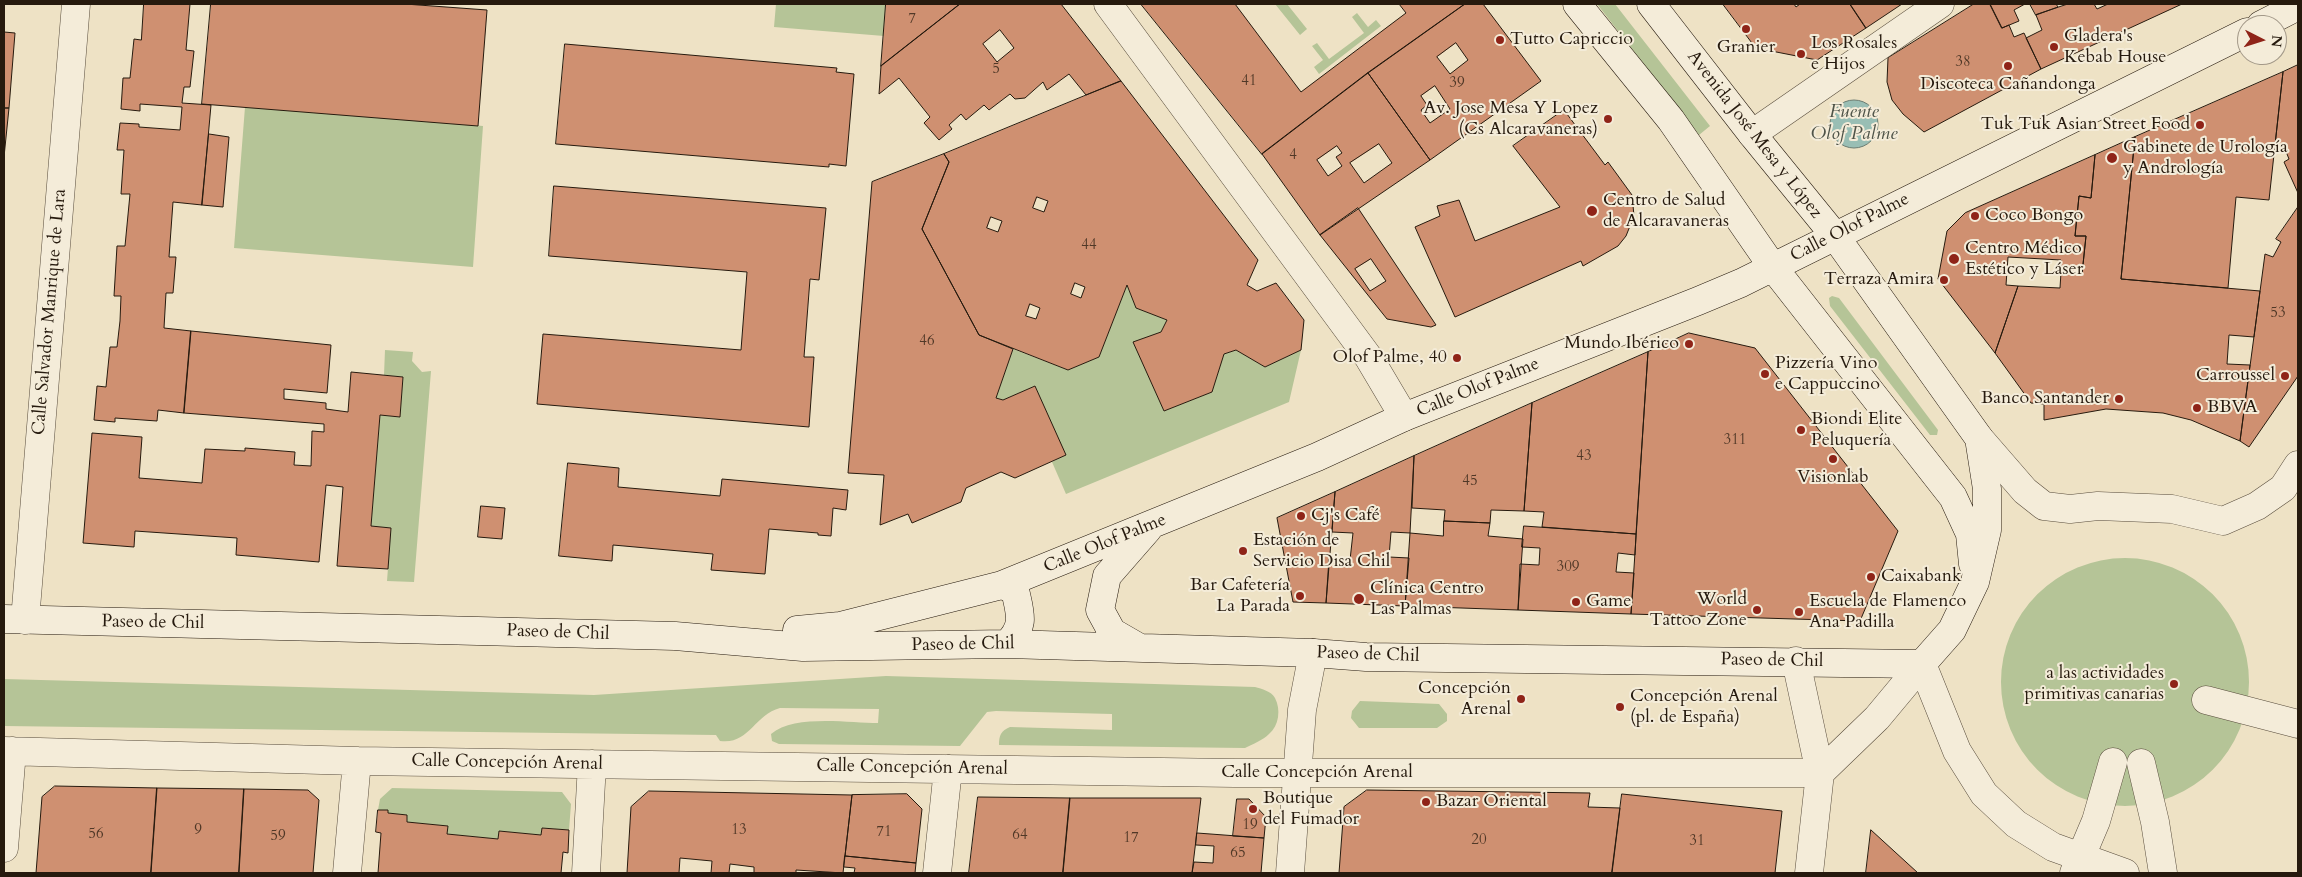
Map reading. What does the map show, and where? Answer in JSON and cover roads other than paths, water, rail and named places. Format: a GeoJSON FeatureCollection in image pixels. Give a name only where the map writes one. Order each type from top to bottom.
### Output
{"type":"FeatureCollection","features":[{"type":"Feature","properties":{"kind":"street","name":"Calle Salvador Manrique de Lara"},"geometry":{"type":"LineString","coordinates":[[15,620],[76,4]]}},
{"type":"Feature","properties":{"kind":"street"},"geometry":{"type":"LineString","coordinates":[[1108,4],[1369,358],[1404,417]]}},
{"type":"Feature","properties":{"kind":"street"},"geometry":{"type":"LineString","coordinates":[[1577,4],[1671,120],[1772,266],[1953,497],[1970,534],[1975,582]]}},
{"type":"Feature","properties":{"kind":"street","name":"Avenida José Mesa y López"},"geometry":{"type":"LineString","coordinates":[[1651,4],[1752,134],[1835,236],[1979,438],[2025,491],[2044,506],[2172,509],[2223,521],[2257,506],[2283,488],[2298,465]]}},
{"type":"Feature","properties":{"kind":"street"},"geometry":{"type":"LineString","coordinates":[[1752,134],[1940,4]]}},
{"type":"Feature","properties":{"kind":"street"},"geometry":{"type":"LineString","coordinates":[[2280,15],[2298,6]]}},
{"type":"Feature","properties":{"kind":"street","name":"Calle Olof Palme"},"geometry":{"type":"LineString","coordinates":[[675,636],[840,626],[1002,585],[1150,526],[1317,456],[1404,417],[1698,301],[1835,236],[2237,37]]}},
{"type":"Feature","properties":{"kind":"street"},"geometry":{"type":"LineString","coordinates":[[1820,773],[1877,718],[1952,630],[1975,582],[1987,530],[1987,489],[1979,438]]}},
{"type":"Feature","properties":{"kind":"street"},"geometry":{"type":"LineString","coordinates":[[1138,647],[1112,632],[1100,610],[1108,576],[1150,526]]}},
{"type":"Feature","properties":{"kind":"street"},"geometry":{"type":"LineString","coordinates":[[1002,585],[1014,590],[1021,621],[1016,635],[1007,644]]}},
{"type":"Feature","properties":{"kind":"street","name":"Paseo de Chil"},"geometry":{"type":"LineString","coordinates":[[15,620],[675,636],[803,647],[1007,644],[1313,653],[1366,657],[1922,664]]}},
{"type":"Feature","properties":{"kind":"street"},"geometry":{"type":"LineString","coordinates":[[1290,873],[1299,773],[1302,710],[1313,653]]}},
{"type":"Feature","properties":{"kind":"street"},"geometry":{"type":"LineString","coordinates":[[1796,661],[1820,773],[1808,873]]}},
{"type":"Feature","properties":{"kind":"street"},"geometry":{"type":"LineString","coordinates":[[1922,664],[1957,751],[1984,794],[2016,824],[2053,847],[2077,865],[2125,873]]}},
{"type":"Feature","properties":{"kind":"street"},"geometry":{"type":"LineString","coordinates":[[2206,700],[2298,724]]}},
{"type":"Feature","properties":{"kind":"street"},"geometry":{"type":"LineString","coordinates":[[4,848],[8,751]]}},
{"type":"Feature","properties":{"kind":"street","name":"Calle Concepción Arenal"},"geometry":{"type":"LineString","coordinates":[[8,751],[357,761],[948,769],[1299,773],[1820,773]]}},
{"type":"Feature","properties":{"kind":"street"},"geometry":{"type":"LineString","coordinates":[[347,873],[357,761]]}},
{"type":"Feature","properties":{"kind":"street"},"geometry":{"type":"LineString","coordinates":[[2077,865],[2096,821],[2113,762]]}},
{"type":"Feature","properties":{"kind":"street"},"geometry":{"type":"LineString","coordinates":[[2141,763],[2155,822],[2163,873]]}},
{"type":"Feature","properties":{"kind":"street"},"geometry":{"type":"LineString","coordinates":[[586,873],[592,764]]}},
{"type":"Feature","properties":{"kind":"street"},"geometry":{"type":"LineString","coordinates":[[937,873],[948,769]]}},
{"type":"Feature","properties":{"kind":"water","name":"Fuente Olof Palme"},"geometry":{"type":"Polygon","coordinates":[[[1849,100],[1859,100],[1871,107],[1878,119],[1878,129],[1871,141],[1859,148],[1849,148],[1841,144],[1834,137],[1830,129],[1830,119],[1834,111],[1841,104],[1849,100]]]}},
{"type":"Feature","properties":{"kind":"place","name":"Granier"},"geometry":{"type":"Point","coordinates":[1746,29]}},
{"type":"Feature","properties":{"kind":"place","name":"Tutto Capriccio"},"geometry":{"type":"Point","coordinates":[1500,40]}},
{"type":"Feature","properties":{"kind":"place","name":"Gladera's Kebab House"},"geometry":{"type":"Point","coordinates":[2054,47]}},
{"type":"Feature","properties":{"kind":"place","name":"Los Rosales e Hijos"},"geometry":{"type":"Point","coordinates":[1801,54]}},
{"type":"Feature","properties":{"kind":"place","name":"Discoteca Cañandonga"},"geometry":{"type":"Point","coordinates":[2008,66]}},
{"type":"Feature","properties":{"kind":"place","name":"Av. Jose Mesa Y Lopez (Cs Alcaravaneras)"},"geometry":{"type":"Point","coordinates":[1608,119]}},
{"type":"Feature","properties":{"kind":"place","name":"Tuk Tuk Asian Street Food"},"geometry":{"type":"Point","coordinates":[2200,125]}},
{"type":"Feature","properties":{"kind":"place","name":"Gabinete de Urología y Andrología"},"geometry":{"type":"Point","coordinates":[2112,158]}},
{"type":"Feature","properties":{"kind":"place","name":"Centro de Salud de Alcaravaneras"},"geometry":{"type":"Point","coordinates":[1592,211]}},
{"type":"Feature","properties":{"kind":"place","name":"Coco Bongo"},"geometry":{"type":"Point","coordinates":[1975,216]}},
{"type":"Feature","properties":{"kind":"place","name":"Centro Médico Estético y Láser"},"geometry":{"type":"Point","coordinates":[1954,259]}},
{"type":"Feature","properties":{"kind":"place","name":"Terraza Amira"},"geometry":{"type":"Point","coordinates":[1944,280]}},
{"type":"Feature","properties":{"kind":"place","name":"Mundo Ibérico"},"geometry":{"type":"Point","coordinates":[1689,344]}},
{"type":"Feature","properties":{"kind":"place","name":"Olof Palme, 40"},"geometry":{"type":"Point","coordinates":[1457,358]}},
{"type":"Feature","properties":{"kind":"place","name":"Pizzería Vino e Cappuccino"},"geometry":{"type":"Point","coordinates":[1765,374]}},
{"type":"Feature","properties":{"kind":"place","name":"Carroussel"},"geometry":{"type":"Point","coordinates":[2285,376]}},
{"type":"Feature","properties":{"kind":"place","name":"Banco Santander"},"geometry":{"type":"Point","coordinates":[2119,399]}},
{"type":"Feature","properties":{"kind":"place","name":"BBVA"},"geometry":{"type":"Point","coordinates":[2197,408]}},
{"type":"Feature","properties":{"kind":"place","name":"Biondi Elite Peluquería"},"geometry":{"type":"Point","coordinates":[1801,430]}},
{"type":"Feature","properties":{"kind":"place","name":"Visionlab"},"geometry":{"type":"Point","coordinates":[1833,459]}},
{"type":"Feature","properties":{"kind":"place","name":"Cj's Café"},"geometry":{"type":"Point","coordinates":[1301,516]}},
{"type":"Feature","properties":{"kind":"place","name":"Estación de Servicio Disa Chil"},"geometry":{"type":"Point","coordinates":[1243,551]}},
{"type":"Feature","properties":{"kind":"place","name":"Caixabank"},"geometry":{"type":"Point","coordinates":[1871,577]}},
{"type":"Feature","properties":{"kind":"place","name":"Bar Cafetería La Parada"},"geometry":{"type":"Point","coordinates":[1300,596]}},
{"type":"Feature","properties":{"kind":"place","name":"Clínica Centro Las Palmas"},"geometry":{"type":"Point","coordinates":[1359,599]}},
{"type":"Feature","properties":{"kind":"place","name":"Game"},"geometry":{"type":"Point","coordinates":[1576,602]}},
{"type":"Feature","properties":{"kind":"place","name":"World Tattoo Zone"},"geometry":{"type":"Point","coordinates":[1757,610]}},
{"type":"Feature","properties":{"kind":"place","name":"Escuela de Flamenco Ana Padilla"},"geometry":{"type":"Point","coordinates":[1799,612]}},
{"type":"Feature","properties":{"kind":"place","name":"a las actividades primitivas canarias"},"geometry":{"type":"Point","coordinates":[2174,684]}},
{"type":"Feature","properties":{"kind":"place","name":"Concepción Arenal"},"geometry":{"type":"Point","coordinates":[1521,699]}},
{"type":"Feature","properties":{"kind":"place","name":"Concepción Arenal (pl. de España)"},"geometry":{"type":"Point","coordinates":[1620,707]}},
{"type":"Feature","properties":{"kind":"place","name":"Bazar Oriental"},"geometry":{"type":"Point","coordinates":[1426,802]}},
{"type":"Feature","properties":{"kind":"place","name":"Boutique del Fumador"},"geometry":{"type":"Point","coordinates":[1253,809]}}]}
